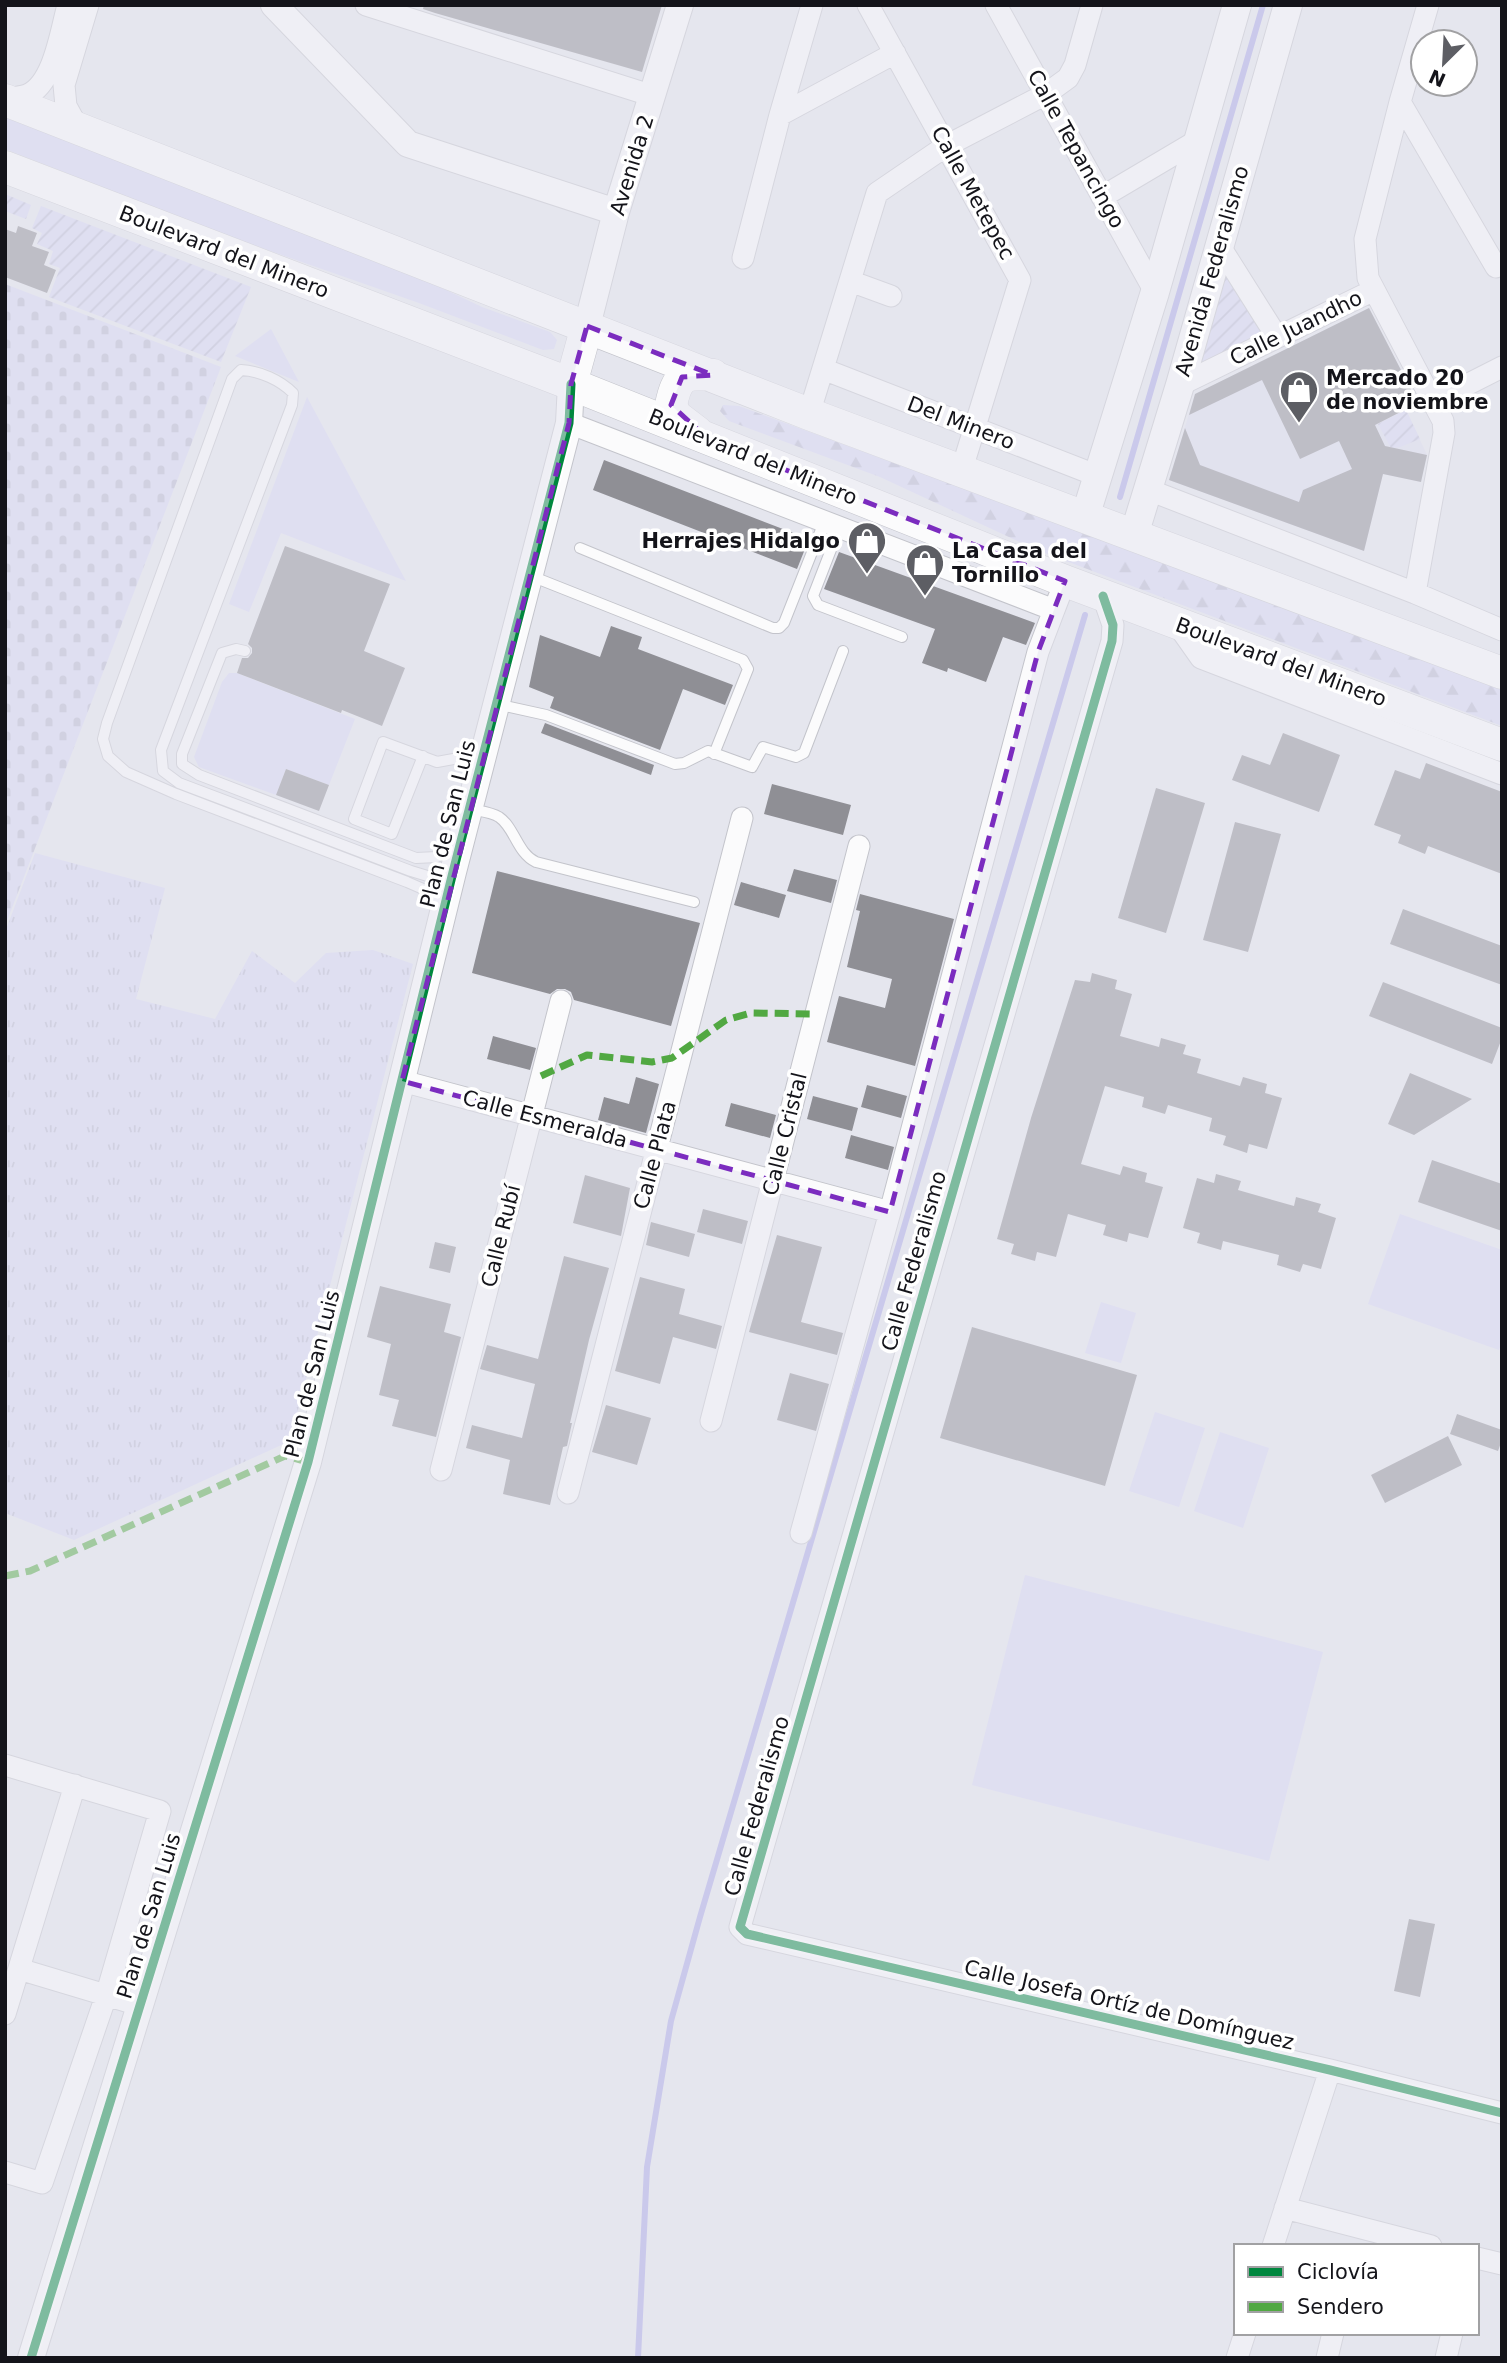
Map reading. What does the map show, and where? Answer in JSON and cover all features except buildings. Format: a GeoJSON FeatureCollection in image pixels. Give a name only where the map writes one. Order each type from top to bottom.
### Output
{"type":"FeatureCollection","features":[{"type":"Feature","properties":{"kind":"main road"},"geometry":{"type":"LineString","coordinates":[[1085,517],[1155,292],[1237,5]]}},
{"type":"Feature","properties":{"kind":"main road","name":"Avenida Federalismo"},"geometry":{"type":"LineString","coordinates":[[1134,535],[1288,5]]}},
{"type":"Feature","properties":{"kind":"main road"},"geometry":{"type":"LineString","coordinates":[[5,100],[809,414],[1502,673]]}},
{"type":"Feature","properties":{"kind":"main road","name":"Boulevard del Minero"},"geometry":{"type":"LineString","coordinates":[[5,167],[708,439],[1059,596],[1102,596],[1502,745]]}},
{"type":"Feature","properties":{"kind":"main road"},"geometry":{"type":"LineString","coordinates":[[571,384],[587,326]]}},
{"type":"Feature","properties":{"kind":"main road"},"geometry":{"type":"LineString","coordinates":[[708,439],[676,416],[671,405],[674,388],[682,377],[695,373],[713,375]]}},
{"type":"Feature","properties":{"kind":"street"},"geometry":{"type":"LineString","coordinates":[[5,100],[27,95],[36,90],[47,77],[68,5]]}},
{"type":"Feature","properties":{"kind":"street"},"geometry":{"type":"LineString","coordinates":[[78,128],[66,106],[64,85],[88,5]]}},
{"type":"Feature","properties":{"kind":"street"},"geometry":{"type":"LineString","coordinates":[[274,5],[408,145],[616,212]]}},
{"type":"Feature","properties":{"kind":"street"},"geometry":{"type":"LineString","coordinates":[[366,5],[653,96]]}},
{"type":"Feature","properties":{"kind":"street","name":"Avenida 2"},"geometry":{"type":"LineString","coordinates":[[587,326],[616,212],[680,5]]}},
{"type":"Feature","properties":{"kind":"street"},"geometry":{"type":"LineString","coordinates":[[743,258],[812,5]]}},
{"type":"Feature","properties":{"kind":"street","name":"Calle Metepec"},"geometry":{"type":"LineString","coordinates":[[869,5],[1020,280],[961,472]]}},
{"type":"Feature","properties":{"kind":"street","name":"Calle Tepancingo"},"geometry":{"type":"LineString","coordinates":[[996,5],[1155,292]]}},
{"type":"Feature","properties":{"kind":"street"},"geometry":{"type":"LineString","coordinates":[[809,414],[877,193],[946,146],[1046,94],[1068,78],[1075,65],[1092,5]]}},
{"type":"Feature","properties":{"kind":"street"},"geometry":{"type":"LineString","coordinates":[[1415,593],[1444,433],[1443,421],[1368,278],[1364,239],[1428,5]]}},
{"type":"Feature","properties":{"kind":"street"},"geometry":{"type":"LineString","coordinates":[[780,115],[895,53]]}},
{"type":"Feature","properties":{"kind":"street"},"geometry":{"type":"LineString","coordinates":[[1400,102],[1496,267]]}},
{"type":"Feature","properties":{"kind":"street"},"geometry":{"type":"LineString","coordinates":[[1102,197],[1200,139]]}},
{"type":"Feature","properties":{"kind":"street"},"geometry":{"type":"LineString","coordinates":[[1219,245],[1277,337]]}},
{"type":"Feature","properties":{"kind":"street"},"geometry":{"type":"LineString","coordinates":[[850,281],[891,296]]}},
{"type":"Feature","properties":{"kind":"street","name":"Calle Juandho"},"geometry":{"type":"LineString","coordinates":[[1180,384],[1374,290]]}},
{"type":"Feature","properties":{"kind":"street"},"geometry":{"type":"LineString","coordinates":[[1433,402],[1502,367]]}},
{"type":"Feature","properties":{"kind":"street","name":"Del Minero"},"geometry":{"type":"LineString","coordinates":[[824,369],[1098,476]]}},
{"type":"Feature","properties":{"kind":"street","name":"Plan de San Luis"},"geometry":{"type":"LineString","coordinates":[[31,2358],[308,1462],[460,844],[569,424],[571,384]]}},
{"type":"Feature","properties":{"kind":"street"},"geometry":{"type":"LineString","coordinates":[[569,424],[831,526],[1059,596]]}},
{"type":"Feature","properties":{"kind":"street"},"geometry":{"type":"LineString","coordinates":[[1149,490],[1415,593],[1502,631]]}},
{"type":"Feature","properties":{"kind":"street","name":"Calle Federalismo"},"geometry":{"type":"LineString","coordinates":[[801,1533],[890,1212],[1038,652],[1059,596]]}},
{"type":"Feature","properties":{"kind":"street","name":"Calle Federalismo"},"geometry":{"type":"LineString","coordinates":[[747,1934],[740,1927],[1112,641],[1113,625],[1102,596]]}},
{"type":"Feature","properties":{"kind":"street"},"geometry":{"type":"LineString","coordinates":[[1177,624],[1201,657],[1502,774]]}},
{"type":"Feature","properties":{"kind":"street","name":"Calle Plata"},"geometry":{"type":"LineString","coordinates":[[568,1493],[742,818]]}},
{"type":"Feature","properties":{"kind":"street","name":"Calle Cristal"},"geometry":{"type":"LineString","coordinates":[[711,1421],[859,846]]}},
{"type":"Feature","properties":{"kind":"street","name":"Calle Rubí"},"geometry":{"type":"LineString","coordinates":[[441,1470],[561,1001]]}},
{"type":"Feature","properties":{"kind":"street","name":"Calle Esmeralda"},"geometry":{"type":"LineString","coordinates":[[402,1081],[890,1212]]}},
{"type":"Feature","properties":{"kind":"street"},"geometry":{"type":"LineString","coordinates":[[5,1765],[160,1811],[106,1996],[41,2183],[5,2172]]}},
{"type":"Feature","properties":{"kind":"street"},"geometry":{"type":"LineString","coordinates":[[5,2014],[75,1785]]}},
{"type":"Feature","properties":{"kind":"street","name":"Calle Josefa Ortíz de Domínguez"},"geometry":{"type":"LineString","coordinates":[[747,1934],[1502,2112]]}},
{"type":"Feature","properties":{"kind":"street"},"geometry":{"type":"LineString","coordinates":[[19,1969],[139,2006]]}},
{"type":"Feature","properties":{"kind":"street"},"geometry":{"type":"LineString","coordinates":[[1274,2244],[1330,2070]]}},
{"type":"Feature","properties":{"kind":"street"},"geometry":{"type":"LineString","coordinates":[[1285,2208],[1357,2236],[1416,2244]]}},
{"type":"Feature","properties":{"kind":"street"},"geometry":{"type":"LineString","coordinates":[[1479,2258],[1502,2263]]}},
{"type":"Feature","properties":{"kind":"street"},"geometry":{"type":"LineString","coordinates":[[1237,2358],[1244,2335]]}},
{"type":"Feature","properties":{"kind":"street"},"geometry":{"type":"LineString","coordinates":[[1327,2358],[1333,2335]]}},
{"type":"Feature","properties":{"kind":"street"},"geometry":{"type":"LineString","coordinates":[[1446,2358],[1452,2335]]}},
{"type":"Feature","properties":{"kind":"lane"},"geometry":{"type":"LineString","coordinates":[[445,906],[430,892],[407,882],[176,794],[126,772],[108,755],[103,739],[107,723],[232,379],[241,370],[252,370],[284,384],[293,393],[292,405],[162,750],[163,771],[179,783],[411,872],[433,878],[453,872]]}},
{"type":"Feature","properties":{"kind":"lane"},"geometry":{"type":"LineString","coordinates":[[580,548],[773,628],[779,628],[784,623],[831,526]]}},
{"type":"Feature","properties":{"kind":"lane"},"geometry":{"type":"LineString","coordinates":[[831,526],[814,601],[818,605],[902,637]]}},
{"type":"Feature","properties":{"kind":"lane"},"geometry":{"type":"LineString","coordinates":[[530,576],[743,660],[748,669],[714,754]]}},
{"type":"Feature","properties":{"kind":"lane"},"geometry":{"type":"LineString","coordinates":[[245,652],[236,649],[222,653],[182,754],[182,764],[199,775],[416,858],[437,857],[460,844]]}},
{"type":"Feature","properties":{"kind":"lane"},"geometry":{"type":"LineString","coordinates":[[496,704],[546,715],[680,765],[704,751],[752,767],[763,747],[796,757],[801,756],[843,651]]}},
{"type":"Feature","properties":{"kind":"lane"},"geometry":{"type":"LineString","coordinates":[[422,756],[392,834],[354,819],[383,742],[422,756],[437,762],[484,753]]}},
{"type":"Feature","properties":{"kind":"lane"},"geometry":{"type":"LineString","coordinates":[[470,809],[502,819],[528,858],[536,862],[694,902]]}},
{"type":"Feature","properties":{"kind":"highlighted area"},"geometry":{"type":"Polygon","coordinates":[[[587,326],[713,375],[682,377],[671,405],[708,439],[1065,581],[1038,652],[890,1212],[402,1081],[569,423],[571,384],[587,326]]]}},
{"type":"Feature","properties":{"kind":"shaded area","name":"Mercado 20 de noviembre"},"geometry":{"type":"Polygon","coordinates":[[[1369,308],[1418,403],[1406,410],[1427,455],[1421,482],[1383,474],[1364,551],[1169,480],[1195,394],[1369,308]]]}},
{"type":"Feature","properties":{"kind":"green space"},"geometry":{"type":"Polygon","coordinates":[[[5,113],[410,273],[482,307],[550,332],[557,340],[554,349],[543,350],[219,233],[5,149],[5,113]]]}},
{"type":"Feature","properties":{"kind":"green space"},"geometry":{"type":"Polygon","coordinates":[[[5,194],[31,205],[26,219],[5,211],[5,194]]]}},
{"type":"Feature","properties":{"kind":"green space"},"geometry":{"type":"Polygon","coordinates":[[[41,206],[251,287],[221,362],[49,297],[60,268],[49,264],[53,251],[37,244],[42,233],[32,228],[41,206]]]}},
{"type":"Feature","properties":{"kind":"green space"},"geometry":{"type":"Polygon","coordinates":[[[1228,271],[1262,334],[1202,365],[1199,363],[1225,272],[1228,271]]]}},
{"type":"Feature","properties":{"kind":"green space"},"geometry":{"type":"Polygon","coordinates":[[[5,284],[221,367],[5,926],[5,284]]]}},
{"type":"Feature","properties":{"kind":"green space"},"geometry":{"type":"Polygon","coordinates":[[[271,329],[299,382],[235,356],[271,329]]]}},
{"type":"Feature","properties":{"kind":"green space"},"geometry":{"type":"Polygon","coordinates":[[[307,397],[406,581],[281,533],[249,612],[229,604],[307,397]]]}},
{"type":"Feature","properties":{"kind":"green space"},"geometry":{"type":"Polygon","coordinates":[[[723,405],[739,406],[1502,686],[1502,726],[1037,550],[880,477],[729,421],[720,411],[723,405]]]}},
{"type":"Feature","properties":{"kind":"green space"},"geometry":{"type":"Polygon","coordinates":[[[1406,410],[1420,439],[1391,448],[1378,424],[1406,410]]]}},
{"type":"Feature","properties":{"kind":"green space"},"geometry":{"type":"Polygon","coordinates":[[[229,673],[237,673],[355,719],[329,785],[286,769],[276,795],[199,767],[194,757],[222,682],[229,673]]]}},
{"type":"Feature","properties":{"kind":"green space"},"geometry":{"type":"Polygon","coordinates":[[[35,853],[165,888],[136,999],[215,1019],[252,951],[295,983],[326,953],[373,950],[413,964],[290,1441],[74,1540],[5,1513],[5,932],[35,853]]]}},
{"type":"Feature","properties":{"kind":"green space"},"geometry":{"type":"Polygon","coordinates":[[[1400,1214],[1502,1250],[1502,1342],[1499,1350],[1368,1304],[1400,1214]]]}},
{"type":"Feature","properties":{"kind":"green space"},"geometry":{"type":"Polygon","coordinates":[[[1101,1302],[1136,1313],[1121,1363],[1085,1353],[1101,1302]]]}},
{"type":"Feature","properties":{"kind":"green space"},"geometry":{"type":"Polygon","coordinates":[[[1155,1412],[1205,1428],[1179,1507],[1129,1491],[1155,1412]]]}},
{"type":"Feature","properties":{"kind":"green space"},"geometry":{"type":"Polygon","coordinates":[[[1220,1432],[1269,1448],[1243,1528],[1194,1511],[1220,1432]]]}},
{"type":"Feature","properties":{"kind":"green space"},"geometry":{"type":"Polygon","coordinates":[[[1025,1575],[1323,1652],[1269,1861],[972,1785],[1025,1575]]]}},
{"type":"Feature","properties":{"kind":"waterway"},"geometry":{"type":"LineString","coordinates":[[1120,497],[1263,5]]}},
{"type":"Feature","properties":{"kind":"waterway"},"geometry":{"type":"LineString","coordinates":[[638,2358],[647,2167],[671,2021],[1085,615]]}},
{"type":"Feature","properties":{"kind":"marked path"},"geometry":{"type":"LineString","coordinates":[[541,1076],[587,1055],[652,1062],[672,1058],[726,1020],[751,1013],[816,1014]]}},
{"type":"Feature","properties":{"kind":"marked path"},"geometry":{"type":"LineString","coordinates":[[5,1576],[30,1571],[285,1456],[308,1462]]}},
{"type":"Feature","properties":{"kind":"cycle path"},"geometry":{"type":"LineString","coordinates":[[31,2358],[308,1462],[453,872],[569,423],[571,384]]}},
{"type":"Feature","properties":{"kind":"cycle path"},"geometry":{"type":"LineString","coordinates":[[1103,596],[1113,625],[1112,641],[740,1927],[747,1934],[1330,2070],[1502,2113]]}},
{"type":"Feature","properties":{"kind":"place","name":"Mercado 20 de noviembre"},"geometry":{"type":"Point","coordinates":[1299,424]}},
{"type":"Feature","properties":{"kind":"place","name":"Herrajes Hidalgo"},"geometry":{"type":"Point","coordinates":[867,575]}},
{"type":"Feature","properties":{"kind":"place","name":"La Casa del Tornillo"},"geometry":{"type":"Point","coordinates":[925,597]}}]}
